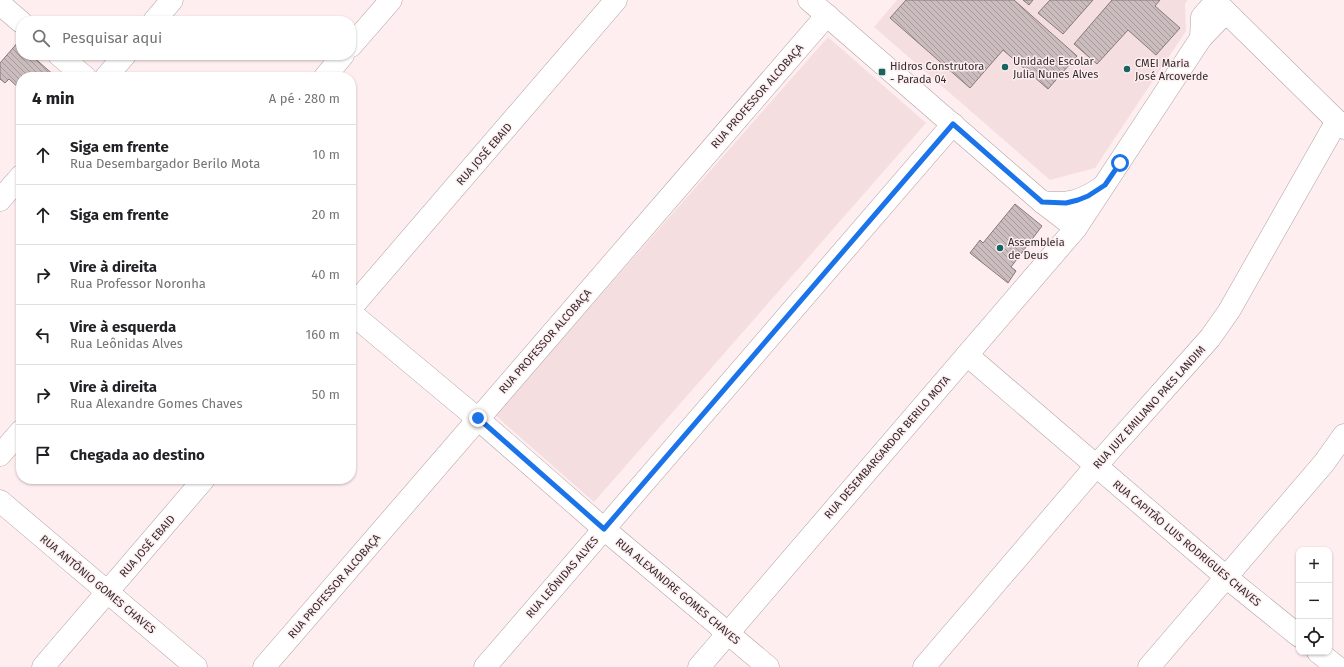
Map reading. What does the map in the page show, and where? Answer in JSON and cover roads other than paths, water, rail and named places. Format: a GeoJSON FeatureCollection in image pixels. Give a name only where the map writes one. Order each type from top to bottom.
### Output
{"type":"FeatureCollection","features":[{"type":"Feature","properties":{"kind":"street"},"geometry":{"type":"LineString","coordinates":[[158,16],[172,0]]}},
{"type":"Feature","properties":{"kind":"street"},"geometry":{"type":"LineString","coordinates":[[356,40],[391,0]]}},
{"type":"Feature","properties":{"kind":"street","name":"RUA JOSÉ EBAID"},"geometry":{"type":"LineString","coordinates":[[356,302],[616,0]]}},
{"type":"Feature","properties":{"kind":"street"},"geometry":{"type":"LineString","coordinates":[[809,0],[1034,195],[1076,228]]}},
{"type":"Feature","properties":{"kind":"street"},"geometry":{"type":"LineString","coordinates":[[0,4],[16,18]]}},
{"type":"Feature","properties":{"kind":"street"},"geometry":{"type":"LineString","coordinates":[[1220,5],[1340,118]]}},
{"type":"Feature","properties":{"kind":"street","name":"RUA DESEMBARGARDOR BERILO MOTA"},"geometry":{"type":"LineString","coordinates":[[699,667],[1076,228],[1201,38],[1220,5]]}},
{"type":"Feature","properties":{"kind":"street","name":"RUA PROFESSOR ALCOBAÇA"},"geometry":{"type":"LineString","coordinates":[[264,667],[827,15]]}},
{"type":"Feature","properties":{"kind":"street"},"geometry":{"type":"LineString","coordinates":[[65,60],[79,72]]}},
{"type":"Feature","properties":{"kind":"street"},"geometry":{"type":"LineString","coordinates":[[110,72],[121,60]]}},
{"type":"Feature","properties":{"kind":"street"},"geometry":{"type":"LineString","coordinates":[[328,72],[339,60]]}},
{"type":"Feature","properties":{"kind":"street","name":"RUA JUIZ EMILIANO PAES LANDIM"},"geometry":{"type":"LineString","coordinates":[[924,667],[1096,466],[1210,338],[1229,311],[1340,118]]}},
{"type":"Feature","properties":{"kind":"street","name":"RUA LEÔNIDAS ALVES"},"geometry":{"type":"LineString","coordinates":[[485,667],[953,124]]}},
{"type":"Feature","properties":{"kind":"street"},"geometry":{"type":"LineString","coordinates":[[0,200],[16,182]]}},
{"type":"Feature","properties":{"kind":"street"},"geometry":{"type":"LineString","coordinates":[[1034,195],[1066,203],[1088,196],[1105,185]]}},
{"type":"Feature","properties":{"kind":"street","name":"RUA ALEXANDRE GOMES CHAVES"},"geometry":{"type":"LineString","coordinates":[[356,317],[478,418],[604,529],[768,667]]}},
{"type":"Feature","properties":{"kind":"street","name":"RUA CAPITÃO LUIS RODRIGUES CHAVES"},"geometry":{"type":"LineString","coordinates":[[967,355],[1226,577],[1296,634]]}},
{"type":"Feature","properties":{"kind":"street"},"geometry":{"type":"LineString","coordinates":[[1149,667],[1324,462],[1344,435]]}},
{"type":"Feature","properties":{"kind":"street"},"geometry":{"type":"LineString","coordinates":[[0,455],[16,437]]}},
{"type":"Feature","properties":{"kind":"street","name":"RUA JOSÉ EBAID"},"geometry":{"type":"LineString","coordinates":[[43,667],[200,484]]}},
{"type":"Feature","properties":{"kind":"street","name":"RUA ANTÔNIO GOMES CHAVES"},"geometry":{"type":"LineString","coordinates":[[0,501],[196,667]]}},
{"type":"Feature","properties":{"kind":"street"},"geometry":{"type":"LineString","coordinates":[[1322,655],[1336,667]]}},
{"type":"Feature","properties":{"kind":"place","name":"Unidade Escolar Julia Nunes Alves"},"geometry":{"type":"Point","coordinates":[1005,67]}},
{"type":"Feature","properties":{"kind":"place","name":"CMEI Maria José Arcoverde"},"geometry":{"type":"Point","coordinates":[1127,69]}},
{"type":"Feature","properties":{"kind":"place","name":"Hidros Construtora - Parada 04"},"geometry":{"type":"Point","coordinates":[882,72]}},
{"type":"Feature","properties":{"kind":"place","name":"Assembleia de Deus"},"geometry":{"type":"Point","coordinates":[1000,248]}}]}
